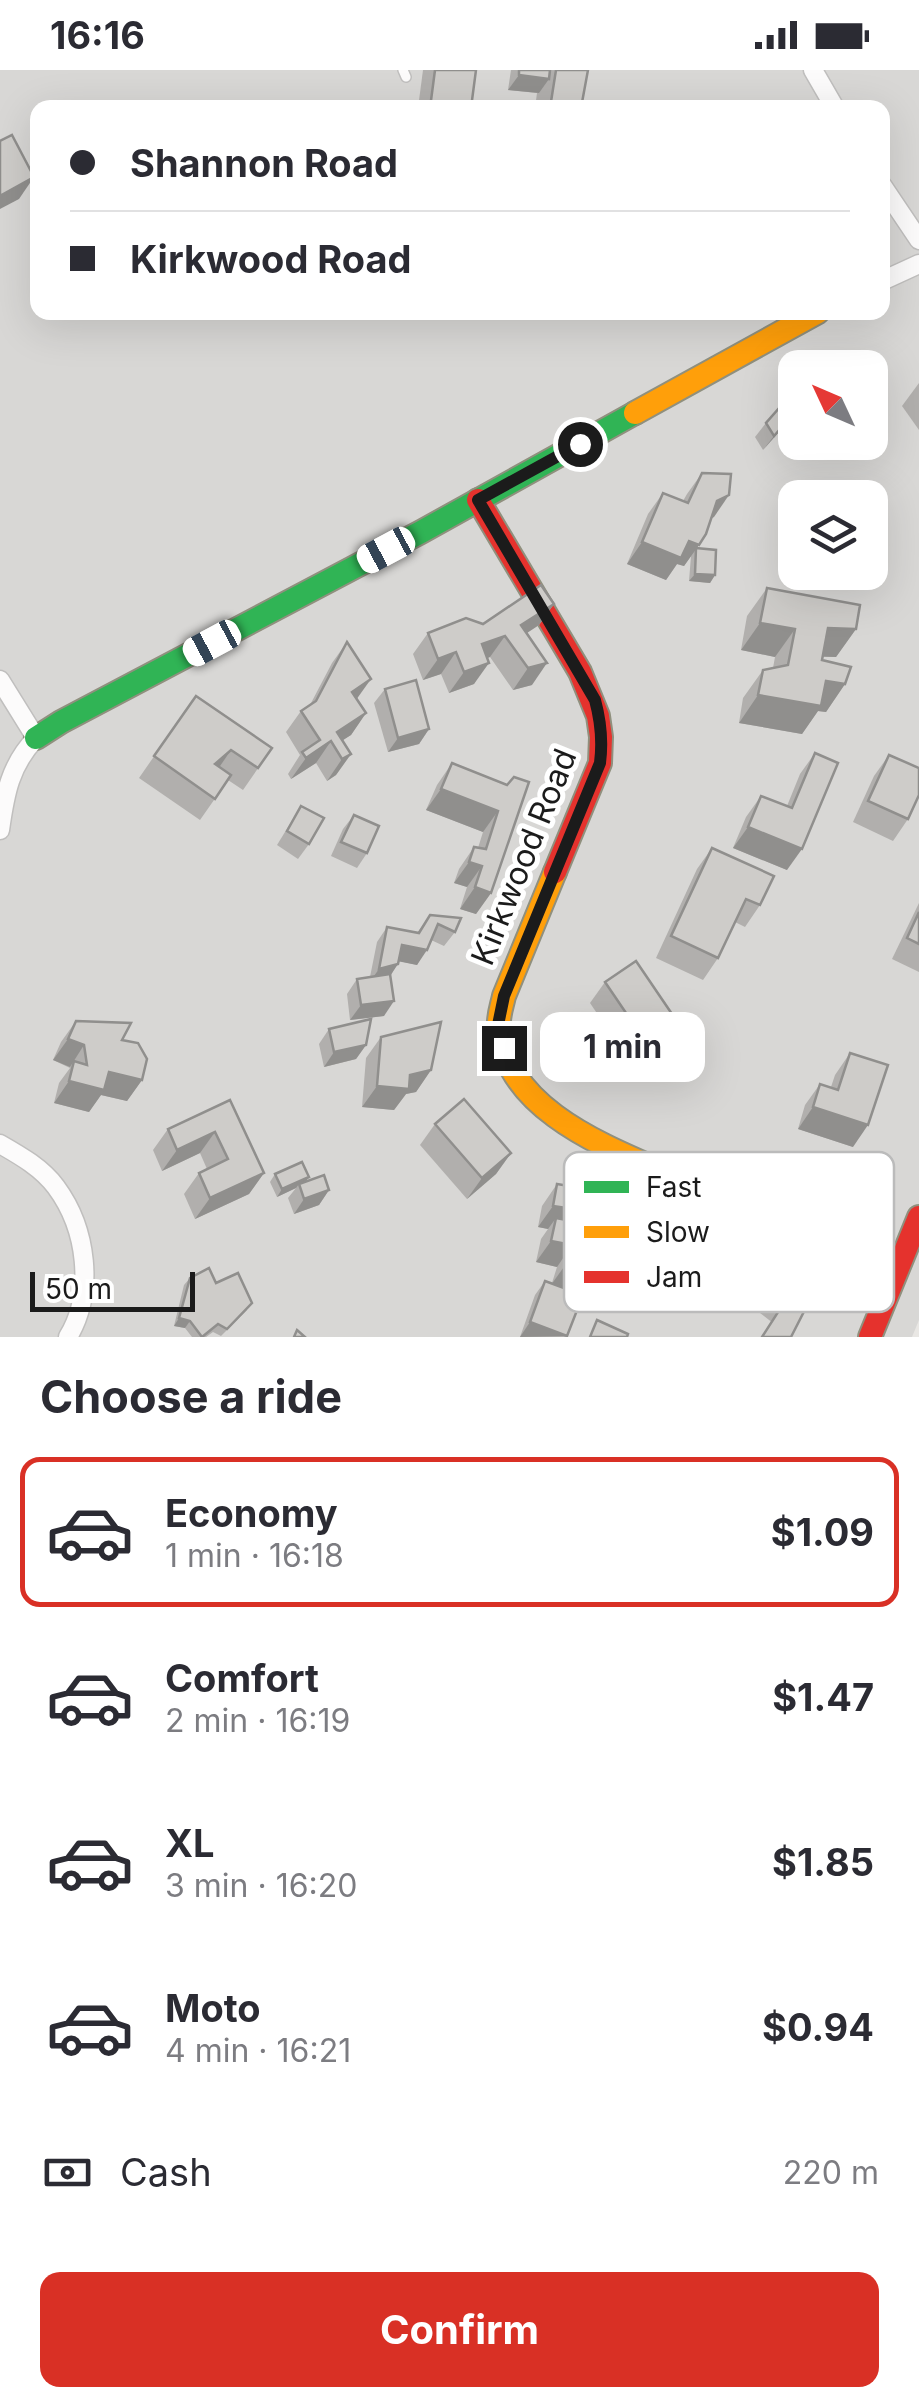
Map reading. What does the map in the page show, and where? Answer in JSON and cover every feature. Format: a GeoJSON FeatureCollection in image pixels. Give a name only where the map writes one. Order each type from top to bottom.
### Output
{"type":"FeatureCollection","features":[{"type":"Feature","properties":{"kind":"street"},"geometry":{"type":"LineString","coordinates":[[813,70],[830,100]]}},
{"type":"Feature","properties":{"kind":"street"},"geometry":{"type":"LineString","coordinates":[[890,197],[919,240]]}},
{"type":"Feature","properties":{"kind":"street"},"geometry":{"type":"LineString","coordinates":[[890,277],[919,264]]}},
{"type":"Feature","properties":{"kind":"street"},"geometry":{"type":"LineString","coordinates":[[0,830],[8,784],[21,754],[36,738],[61,722],[478,500],[804,320]]}},
{"type":"Feature","properties":{"kind":"street","name":"Kirkwood Road"},"geometry":{"type":"LineString","coordinates":[[478,500],[595,700],[602,746],[600,763],[504,996],[498,1025],[517,1075],[562,1123],[618,1152]]}},
{"type":"Feature","properties":{"kind":"street"},"geometry":{"type":"LineString","coordinates":[[0,680],[36,738]]}},
{"type":"Feature","properties":{"kind":"street"},"geometry":{"type":"LineString","coordinates":[[0,1144],[28,1160],[56,1186],[74,1218],[84,1254],[84,1292],[68,1337]]}},
{"type":"Feature","properties":{"kind":"street"},"geometry":{"type":"LineString","coordinates":[[894,1276],[919,1217]]}},
{"type":"Feature","properties":{"kind":"street"},"geometry":{"type":"LineString","coordinates":[[870,1337],[880,1312]]}},
{"type":"Feature","properties":{"kind":"shaded area"},"geometry":{"type":"Polygon","coordinates":[[[0,70],[919,70],[919,1320],[912,1337],[0,1337],[0,70]]]}},
{"type":"Feature","properties":{"kind":"building"},"geometry":{"type":"Polygon","coordinates":[[[435,70],[476,70],[472,100],[431,100],[435,70]]]}},
{"type":"Feature","properties":{"kind":"building"},"geometry":{"type":"Polygon","coordinates":[[[519,70],[550,70],[549,79],[519,75],[519,70]]]}},
{"type":"Feature","properties":{"kind":"building"},"geometry":{"type":"Polygon","coordinates":[[[556,70],[588,70],[582,100],[551,100],[556,70]]]}},
{"type":"Feature","properties":{"kind":"building"},"geometry":{"type":"Polygon","coordinates":[[[12,135],[30,169],[30,179],[0,196],[0,141],[12,135]]]}},
{"type":"Feature","properties":{"kind":"building"},"geometry":{"type":"Polygon","coordinates":[[[778,409],[778,431],[774,436],[766,423],[778,409]]]}},
{"type":"Feature","properties":{"kind":"building"},"geometry":{"type":"Polygon","coordinates":[[[702,473],[731,474],[729,495],[717,501],[699,545],[689,541],[681,558],[642,542],[663,493],[688,503],[702,473]]]}},
{"type":"Feature","properties":{"kind":"building"},"geometry":{"type":"Polygon","coordinates":[[[696,548],[716,550],[715,575],[695,574],[696,548]]]}},
{"type":"Feature","properties":{"kind":"building"},"geometry":{"type":"Polygon","coordinates":[[[541,585],[554,604],[521,625],[547,663],[528,668],[505,636],[482,644],[489,663],[464,672],[456,652],[438,659],[428,633],[466,618],[483,624],[541,585]]]}},
{"type":"Feature","properties":{"kind":"building"},"geometry":{"type":"Polygon","coordinates":[[[767,588],[860,605],[856,629],[828,628],[822,660],[851,667],[845,684],[826,681],[821,706],[758,695],[763,670],[788,665],[795,629],[760,623],[767,588]]]}},
{"type":"Feature","properties":{"kind":"building"},"geometry":{"type":"Polygon","coordinates":[[[347,642],[371,679],[352,692],[366,713],[337,732],[351,754],[342,759],[331,741],[306,758],[302,752],[320,740],[301,711],[316,701],[347,642]]]}},
{"type":"Feature","properties":{"kind":"building"},"geometry":{"type":"Polygon","coordinates":[[[416,680],[429,729],[398,738],[385,689],[416,680]]]}},
{"type":"Feature","properties":{"kind":"building"},"geometry":{"type":"Polygon","coordinates":[[[196,696],[272,748],[258,768],[231,750],[215,764],[231,775],[215,799],[154,756],[196,696]]]}},
{"type":"Feature","properties":{"kind":"building"},"geometry":{"type":"Polygon","coordinates":[[[815,753],[838,763],[802,849],[748,827],[761,796],[792,808],[815,753]]]}},
{"type":"Feature","properties":{"kind":"building"},"geometry":{"type":"Polygon","coordinates":[[[889,755],[919,768],[919,795],[908,819],[868,801],[889,755]]]}},
{"type":"Feature","properties":{"kind":"building"},"geometry":{"type":"Polygon","coordinates":[[[452,763],[507,785],[514,777],[529,782],[491,893],[475,887],[482,866],[469,862],[474,847],[486,849],[498,811],[441,789],[452,763]]]}},
{"type":"Feature","properties":{"kind":"building"},"geometry":{"type":"Polygon","coordinates":[[[301,806],[324,818],[309,844],[287,831],[301,806]]]}},
{"type":"Feature","properties":{"kind":"building"},"geometry":{"type":"Polygon","coordinates":[[[354,815],[379,826],[367,853],[341,842],[354,815]]]}},
{"type":"Feature","properties":{"kind":"building"},"geometry":{"type":"Polygon","coordinates":[[[712,848],[774,876],[760,905],[746,899],[718,958],[671,936],[712,848]]]}},
{"type":"Feature","properties":{"kind":"building"},"geometry":{"type":"Polygon","coordinates":[[[919,912],[919,944],[907,938],[919,912]]]}},
{"type":"Feature","properties":{"kind":"building"},"geometry":{"type":"Polygon","coordinates":[[[430,915],[461,918],[455,932],[438,924],[427,950],[402,945],[398,964],[379,969],[387,927],[419,933],[430,915]]]}},
{"type":"Feature","properties":{"kind":"building"},"geometry":{"type":"Polygon","coordinates":[[[636,961],[674,1017],[643,1038],[605,982],[636,961]]]}},
{"type":"Feature","properties":{"kind":"building"},"geometry":{"type":"Polygon","coordinates":[[[390,974],[394,1001],[361,1005],[357,979],[390,974]]]}},
{"type":"Feature","properties":{"kind":"building"},"geometry":{"type":"Polygon","coordinates":[[[371,1019],[366,1045],[334,1052],[329,1029],[371,1019]]]}},
{"type":"Feature","properties":{"kind":"building"},"geometry":{"type":"Polygon","coordinates":[[[76,1021],[131,1023],[122,1040],[138,1043],[147,1059],[142,1080],[109,1072],[104,1090],[69,1081],[74,1061],[87,1065],[84,1045],[68,1039],[76,1021]]]}},
{"type":"Feature","properties":{"kind":"building"},"geometry":{"type":"Polygon","coordinates":[[[441,1022],[431,1070],[410,1075],[409,1089],[377,1086],[381,1037],[441,1022]]]}},
{"type":"Feature","properties":{"kind":"building"},"geometry":{"type":"Polygon","coordinates":[[[850,1053],[888,1065],[868,1125],[813,1107],[820,1084],[838,1090],[850,1053]]]}},
{"type":"Feature","properties":{"kind":"building"},"geometry":{"type":"Polygon","coordinates":[[[464,1099],[511,1153],[482,1178],[435,1124],[464,1099]]]}},
{"type":"Feature","properties":{"kind":"building"},"geometry":{"type":"Polygon","coordinates":[[[230,1100],[264,1173],[210,1198],[199,1173],[228,1159],[215,1132],[177,1150],[168,1129],[230,1100]]]}},
{"type":"Feature","properties":{"kind":"building"},"geometry":{"type":"Polygon","coordinates":[[[302,1162],[309,1177],[282,1189],[275,1174],[302,1162]]]}},
{"type":"Feature","properties":{"kind":"building"},"geometry":{"type":"Polygon","coordinates":[[[324,1175],[329,1190],[304,1199],[299,1184],[324,1175]]]}},
{"type":"Feature","properties":{"kind":"building"},"geometry":{"type":"Polygon","coordinates":[[[557,1184],[564,1185],[564,1208],[553,1206],[557,1184]]]}},
{"type":"Feature","properties":{"kind":"building"},"geometry":{"type":"Polygon","coordinates":[[[556,1218],[564,1220],[564,1243],[551,1241],[556,1218]]]}},
{"type":"Feature","properties":{"kind":"building"},"geometry":{"type":"Polygon","coordinates":[[[209,1268],[216,1283],[238,1273],[252,1303],[227,1329],[218,1324],[202,1337],[190,1321],[179,1318],[190,1278],[209,1268]]]}},
{"type":"Feature","properties":{"kind":"building"},"geometry":{"type":"Polygon","coordinates":[[[545,1281],[564,1288],[564,1312],[576,1312],[567,1336],[530,1322],[545,1281]]]}},
{"type":"Feature","properties":{"kind":"building"},"geometry":{"type":"Polygon","coordinates":[[[778,1312],[804,1312],[791,1337],[762,1337],[778,1312]]]}},
{"type":"Feature","properties":{"kind":"building"},"geometry":{"type":"Polygon","coordinates":[[[597,1320],[628,1334],[627,1337],[590,1337],[597,1320]]]}},
{"type":"Feature","properties":{"kind":"traffic: fast"},"geometry":{"type":"LineString","coordinates":[[36,738],[635,413]]}},
{"type":"Feature","properties":{"kind":"traffic: slow"},"geometry":{"type":"LineString","coordinates":[[635,413],[804,320]]}},
{"type":"Feature","properties":{"kind":"traffic: slow"},"geometry":{"type":"LineString","coordinates":[[555,872],[504,996],[499,1026],[505,1054],[518,1079],[537,1101],[585,1135],[619,1152]]}},
{"type":"Feature","properties":{"kind":"traffic: jam"},"geometry":{"type":"LineString","coordinates":[[478,500],[580,672],[598,716],[600,763],[555,872]]}},
{"type":"Feature","properties":{"kind":"traffic: jam"},"geometry":{"type":"LineString","coordinates":[[894,1278],[919,1217]]}},
{"type":"Feature","properties":{"kind":"traffic: jam"},"geometry":{"type":"LineString","coordinates":[[870,1337],[880,1312]]}},
{"type":"Feature","properties":{"kind":"route"},"geometry":{"type":"LineString","coordinates":[[504,1048],[498,1025],[504,996],[600,763],[601,722],[580,672],[478,500],[580,444]]}}]}
